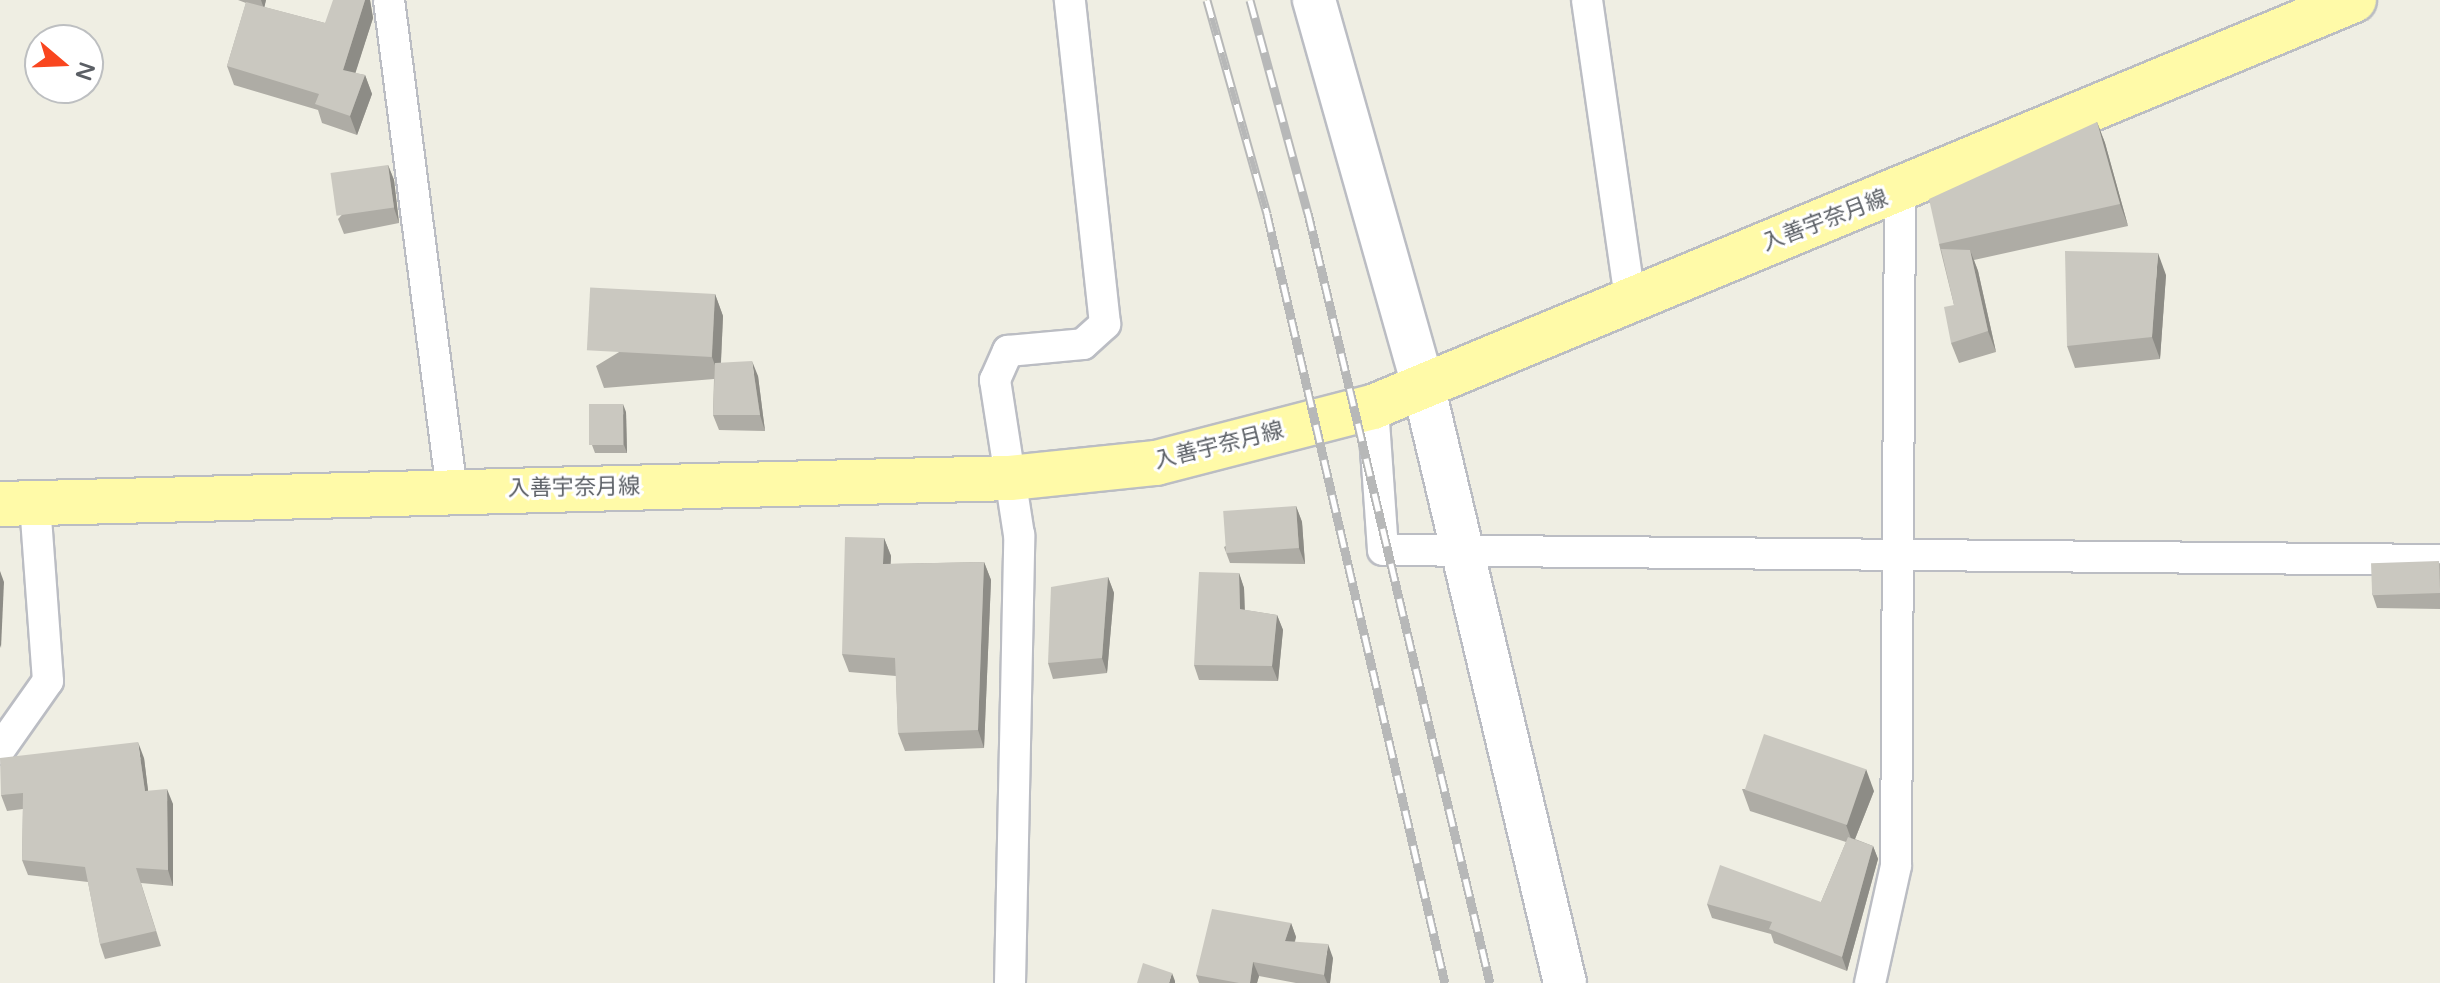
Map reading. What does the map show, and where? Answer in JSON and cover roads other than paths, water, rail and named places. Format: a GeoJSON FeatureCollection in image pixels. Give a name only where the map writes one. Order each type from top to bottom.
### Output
{"type":"FeatureCollection","features":[{"type":"Feature","properties":{"kind":"main road","name":"入善宇奈月線"},"geometry":{"type":"LineString","coordinates":[[17,504],[1010,478],[1156,463],[1373,407],[1630,298],[1900,191],[2354,0]]}},
{"type":"Feature","properties":{"kind":"street"},"geometry":{"type":"LineString","coordinates":[[389,0],[452,491]]}},
{"type":"Feature","properties":{"kind":"street"},"geometry":{"type":"LineString","coordinates":[[1010,983],[1019,535],[995,380],[1008,351],[1083,344],[1105,324],[1070,0]]}},
{"type":"Feature","properties":{"kind":"street"},"geometry":{"type":"LineString","coordinates":[[1314,0],[1423,385],[1456,548],[1565,983]]}},
{"type":"Feature","properties":{"kind":"street"},"geometry":{"type":"LineString","coordinates":[[1587,0],[1630,298]]}},
{"type":"Feature","properties":{"kind":"street"},"geometry":{"type":"LineString","coordinates":[[1870,983],[1896,866],[1895,555],[1900,191]]}},
{"type":"Feature","properties":{"kind":"street"},"geometry":{"type":"LineString","coordinates":[[1373,407],[1383,550],[1456,548],[2440,560]]}},
{"type":"Feature","properties":{"kind":"street"},"geometry":{"type":"LineString","coordinates":[[0,749],[48,681],[17,504]]}},
{"type":"Feature","properties":{"kind":"railway"},"geometry":{"type":"LineString","coordinates":[[1207,0],[1267,214],[1445,983]]}},
{"type":"Feature","properties":{"kind":"railway"},"geometry":{"type":"LineString","coordinates":[[1250,0],[1308,213],[1490,983]]}}]}
